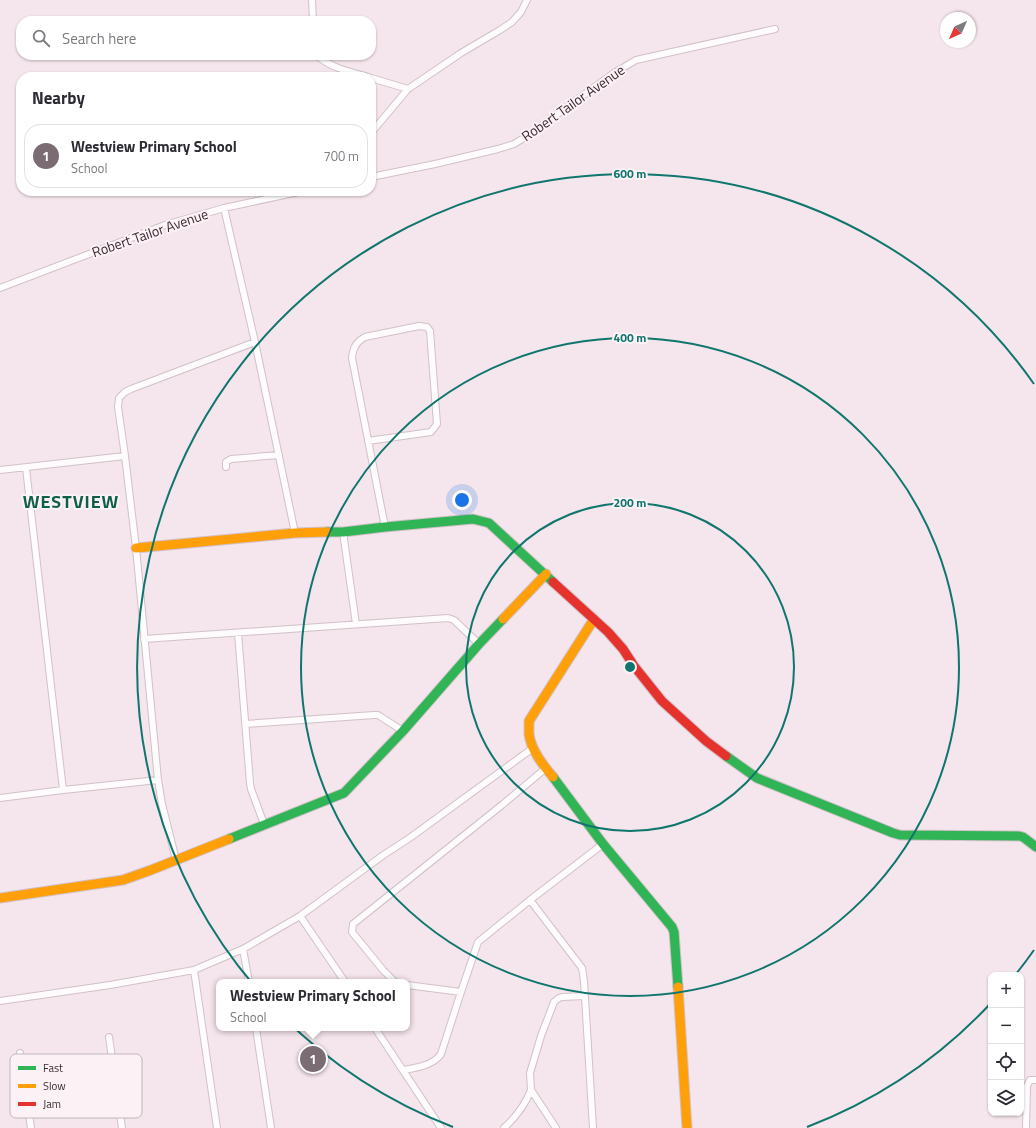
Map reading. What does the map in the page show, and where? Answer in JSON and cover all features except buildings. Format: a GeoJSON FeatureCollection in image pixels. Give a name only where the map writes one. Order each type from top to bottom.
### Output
{"type":"FeatureCollection","features":[{"type":"Feature","properties":{"kind":"street"},"geometry":{"type":"LineString","coordinates":[[312,0],[313,16]]}},
{"type":"Feature","properties":{"kind":"street"},"geometry":{"type":"LineString","coordinates":[[376,126],[408,89],[461,53],[512,22],[521,12],[527,0]]}},
{"type":"Feature","properties":{"kind":"street","name":"Robert Tailor Avenue"},"geometry":{"type":"LineString","coordinates":[[376,176],[457,159],[514,144],[528,136],[614,73],[636,60],[774,29]]}},
{"type":"Feature","properties":{"kind":"street"},"geometry":{"type":"LineString","coordinates":[[324,60],[331,65],[354,72]]}},
{"type":"Feature","properties":{"kind":"street"},"geometry":{"type":"LineString","coordinates":[[376,79],[408,89]]}},
{"type":"Feature","properties":{"kind":"street","name":"Robert Tailor Avenue"},"geometry":{"type":"LineString","coordinates":[[0,288],[165,225],[224,208],[280,196]]}},
{"type":"Feature","properties":{"kind":"street"},"geometry":{"type":"LineString","coordinates":[[224,208],[255,342],[295,533]]}},
{"type":"Feature","properties":{"kind":"street"},"geometry":{"type":"LineString","coordinates":[[368,441],[431,432],[437,424],[430,331],[427,327],[419,326],[365,337],[353,348],[352,358],[368,441],[385,527]]}},
{"type":"Feature","properties":{"kind":"street"},"geometry":{"type":"LineString","coordinates":[[176,860],[162,804],[158,780],[136,548],[118,407],[119,398],[125,392],[255,342]]}},
{"type":"Feature","properties":{"kind":"street"},"geometry":{"type":"LineString","coordinates":[[226,467],[226,462],[231,458],[279,455]]}},
{"type":"Feature","properties":{"kind":"street"},"geometry":{"type":"LineString","coordinates":[[0,470],[125,456]]}},
{"type":"Feature","properties":{"kind":"street"},"geometry":{"type":"LineString","coordinates":[[26,468],[63,790]]}},
{"type":"Feature","properties":{"kind":"street"},"geometry":{"type":"LineString","coordinates":[[136,548],[295,533],[343,532],[473,519],[490,522],[608,632],[623,649],[634,666],[662,701],[706,741],[758,778],[900,835],[1019,836],[1023,837],[1036,847]]}},
{"type":"Feature","properties":{"kind":"street"},"geometry":{"type":"LineString","coordinates":[[343,532],[356,624]]}},
{"type":"Feature","properties":{"kind":"street"},"geometry":{"type":"LineString","coordinates":[[0,898],[123,880],[344,793],[403,731],[479,644],[546,574]]}},
{"type":"Feature","properties":{"kind":"street"},"geometry":{"type":"LineString","coordinates":[[144,640],[448,618],[454,620],[479,644]]}},
{"type":"Feature","properties":{"kind":"street"},"geometry":{"type":"LineString","coordinates":[[594,619],[529,720],[529,727],[533,748],[546,768],[603,844],[663,915],[674,932],[687,1128]]}},
{"type":"Feature","properties":{"kind":"street"},"geometry":{"type":"LineString","coordinates":[[238,633],[251,789],[264,824]]}},
{"type":"Feature","properties":{"kind":"street"},"geometry":{"type":"LineString","coordinates":[[245,724],[378,715],[403,731]]}},
{"type":"Feature","properties":{"kind":"street"},"geometry":{"type":"LineString","coordinates":[[0,1001],[110,985],[194,970],[244,949],[300,916],[533,748]]}},
{"type":"Feature","properties":{"kind":"street"},"geometry":{"type":"LineString","coordinates":[[391,979],[352,932],[353,924],[546,768]]}},
{"type":"Feature","properties":{"kind":"street"},"geometry":{"type":"LineString","coordinates":[[0,798],[158,780]]}},
{"type":"Feature","properties":{"kind":"street"},"geometry":{"type":"LineString","coordinates":[[403,1070],[434,1061],[441,1054],[478,942],[603,844]]}},
{"type":"Feature","properties":{"kind":"street"},"geometry":{"type":"LineString","coordinates":[[530,900],[580,964],[584,974],[593,1128]]}},
{"type":"Feature","properties":{"kind":"street"},"geometry":{"type":"LineString","coordinates":[[300,916],[342,979]]}},
{"type":"Feature","properties":{"kind":"street"},"geometry":{"type":"LineString","coordinates":[[244,949],[248,979]]}},
{"type":"Feature","properties":{"kind":"street"},"geometry":{"type":"LineString","coordinates":[[194,970],[217,1128]]}},
{"type":"Feature","properties":{"kind":"street"},"geometry":{"type":"LineString","coordinates":[[410,985],[461,992]]}},
{"type":"Feature","properties":{"kind":"street"},"geometry":{"type":"LineString","coordinates":[[504,1128],[518,1114],[527,1100],[531,1090],[530,1073],[541,1036],[554,1002],[562,997],[585,996]]}},
{"type":"Feature","properties":{"kind":"street"},"geometry":{"type":"LineString","coordinates":[[256,1031],[271,1128]]}},
{"type":"Feature","properties":{"kind":"street"},"geometry":{"type":"LineString","coordinates":[[377,1031],[441,1128]]}},
{"type":"Feature","properties":{"kind":"street"},"geometry":{"type":"LineString","coordinates":[[109,1037],[111,1054]]}},
{"type":"Feature","properties":{"kind":"street"},"geometry":{"type":"LineString","coordinates":[[1026,1128],[1027,1086],[1030,1080],[1036,1080]]}},
{"type":"Feature","properties":{"kind":"street"},"geometry":{"type":"LineString","coordinates":[[531,1090],[556,1128]]}},
{"type":"Feature","properties":{"kind":"street"},"geometry":{"type":"LineString","coordinates":[[30,1118],[31,1128]]}},
{"type":"Feature","properties":{"kind":"street"},"geometry":{"type":"LineString","coordinates":[[121,1118],[122,1128]]}},
{"type":"Feature","properties":{"kind":"traffic: fast"},"geometry":{"type":"LineString","coordinates":[[327,532],[343,532],[473,519],[489,523],[553,582]]}},
{"type":"Feature","properties":{"kind":"traffic: fast"},"geometry":{"type":"LineString","coordinates":[[229,839],[344,793],[403,731],[479,644],[503,619]]}},
{"type":"Feature","properties":{"kind":"traffic: fast"},"geometry":{"type":"LineString","coordinates":[[726,756],[757,778],[893,833],[900,835],[1019,836],[1023,837],[1036,847]]}},
{"type":"Feature","properties":{"kind":"traffic: fast"},"geometry":{"type":"LineString","coordinates":[[553,777],[603,844],[672,927],[674,932],[678,987]]}},
{"type":"Feature","properties":{"kind":"traffic: slow"},"geometry":{"type":"LineString","coordinates":[[136,548],[295,533],[327,532]]}},
{"type":"Feature","properties":{"kind":"traffic: slow"},"geometry":{"type":"LineString","coordinates":[[503,619],[546,574]]}},
{"type":"Feature","properties":{"kind":"traffic: slow"},"geometry":{"type":"LineString","coordinates":[[553,777],[532,746],[529,734],[529,721],[594,619]]}},
{"type":"Feature","properties":{"kind":"traffic: slow"},"geometry":{"type":"LineString","coordinates":[[0,898],[123,880],[229,839]]}},
{"type":"Feature","properties":{"kind":"traffic: slow"},"geometry":{"type":"LineString","coordinates":[[678,987],[687,1128]]}},
{"type":"Feature","properties":{"kind":"traffic: jam"},"geometry":{"type":"LineString","coordinates":[[553,582],[608,632],[623,649],[634,666],[662,701],[706,741],[726,756]]}},
{"type":"Feature","properties":{"kind":"place","name":"Westview Primary School"},"geometry":{"type":"Point","coordinates":[313,1059]}},
{"type":"Feature","properties":{"kind":"district","name":"WESTVIEW"},"geometry":{"type":"Point","coordinates":[71,502]}}]}
